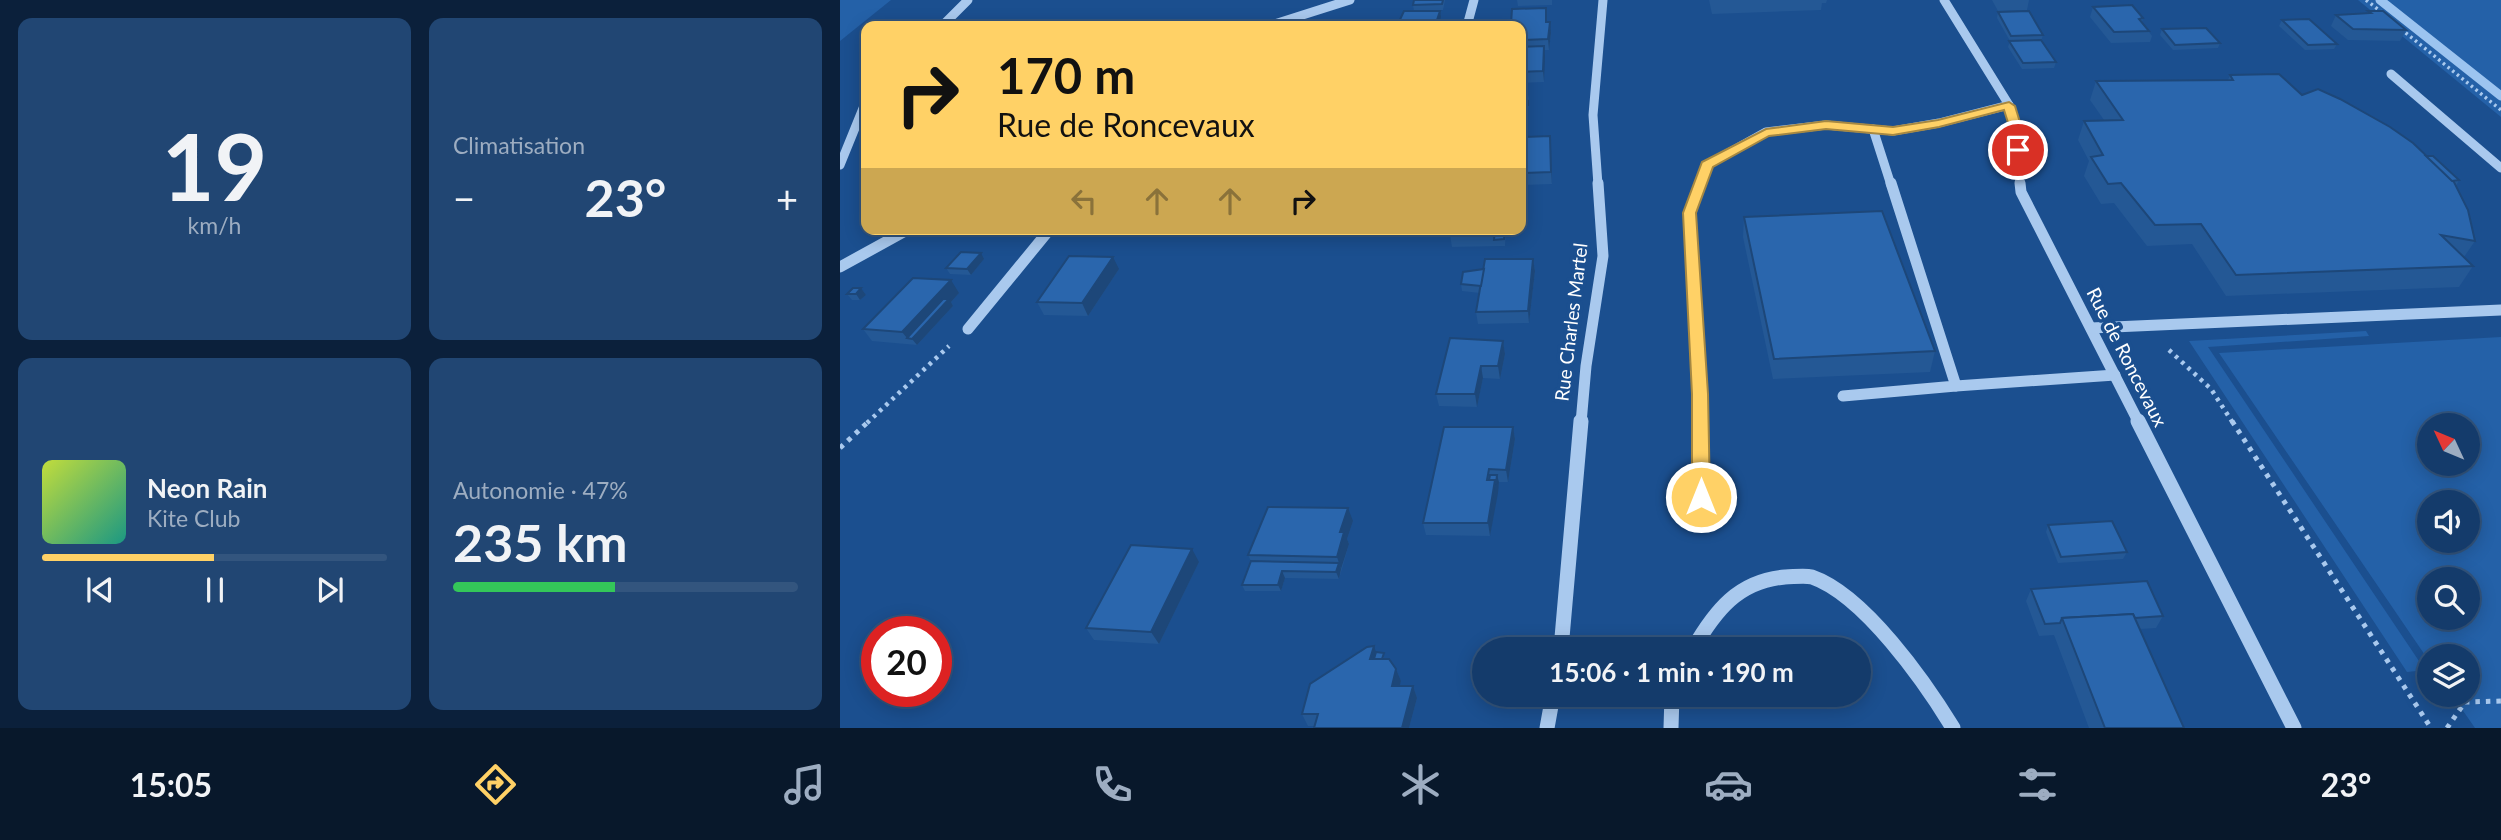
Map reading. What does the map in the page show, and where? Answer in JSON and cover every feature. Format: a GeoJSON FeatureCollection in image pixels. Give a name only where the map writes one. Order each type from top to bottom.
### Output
{"type":"FeatureCollection","features":[{"type":"Feature","properties":{"kind":"street"},"geometry":{"type":"LineString","coordinates":[[947,21],[968,0]]}},
{"type":"Feature","properties":{"kind":"street"},"geometry":{"type":"LineString","coordinates":[[1284,21],[1350,0]]}},
{"type":"Feature","properties":{"kind":"street"},"geometry":{"type":"LineString","coordinates":[[1468,21],[1474,0]]}},
{"type":"Feature","properties":{"kind":"street","name":"Rue Charles Martel"},"geometry":{"type":"LineString","coordinates":[[1561,637],[1586,366],[1603,256],[1593,115],[1603,0]]}},
{"type":"Feature","properties":{"kind":"street","name":"Rue de Roncevaux"},"geometry":{"type":"LineString","coordinates":[[1944,0],[2009,106],[2016,129],[2021,192],[2294,728]]}},
{"type":"Feature","properties":{"kind":"street"},"geometry":{"type":"LineString","coordinates":[[2391,74],[2501,168]]}},
{"type":"Feature","properties":{"kind":"street"},"geometry":{"type":"LineString","coordinates":[[1701,497],[1700,394],[1689,213],[1707,165],[1766,132],[1826,125],[1893,131],[1939,124],[2009,106]]}},
{"type":"Feature","properties":{"kind":"street"},"geometry":{"type":"LineString","coordinates":[[840,165],[861,113]]}},
{"type":"Feature","properties":{"kind":"street"},"geometry":{"type":"LineString","coordinates":[[1873,130],[1956,386]]}},
{"type":"Feature","properties":{"kind":"street"},"geometry":{"type":"LineString","coordinates":[[840,267],[898,235]]}},
{"type":"Feature","properties":{"kind":"street"},"geometry":{"type":"LineString","coordinates":[[968,328],[1045,235]]}},
{"type":"Feature","properties":{"kind":"street"},"geometry":{"type":"LineString","coordinates":[[1843,396],[2115,375]]}},
{"type":"Feature","properties":{"kind":"street"},"geometry":{"type":"LineString","coordinates":[[1699,637],[1710,617],[1748,583],[1773,577],[1810,577],[1848,599],[1884,636],[1936,697],[1953,728]]}},
{"type":"Feature","properties":{"kind":"street"},"geometry":{"type":"LineString","coordinates":[[1547,728],[1551,707]]}},
{"type":"Feature","properties":{"kind":"street"},"geometry":{"type":"LineString","coordinates":[[1671,728],[1672,707]]}},
{"type":"Feature","properties":{"kind":"lane"},"geometry":{"type":"LineString","coordinates":[[2091,328],[2501,310]]}},
{"type":"Feature","properties":{"kind":"path"},"geometry":{"type":"LineString","coordinates":[[2366,0],[2387,17]]}},
{"type":"Feature","properties":{"kind":"path"},"geometry":{"type":"LineString","coordinates":[[2398,25],[2501,110]]}},
{"type":"Feature","properties":{"kind":"path"},"geometry":{"type":"LineString","coordinates":[[2144,326],[2211,389],[2431,728]]}},
{"type":"Feature","properties":{"kind":"path"},"geometry":{"type":"LineString","coordinates":[[840,448],[968,328]]}},
{"type":"Feature","properties":{"kind":"path"},"geometry":{"type":"LineString","coordinates":[[2447,728],[2465,702],[2501,701]]}},
{"type":"Feature","properties":{"kind":"shaded area"},"geometry":{"type":"Polygon","coordinates":[[[840,0],[891,0],[865,21],[861,21],[861,24],[840,41],[840,0]]]}},
{"type":"Feature","properties":{"kind":"shaded area"},"geometry":{"type":"Polygon","coordinates":[[[2358,0],[2501,0],[2501,117],[2358,0]]]}},
{"type":"Feature","properties":{"kind":"shaded area"},"geometry":{"type":"Polygon","coordinates":[[[2366,331],[2369,336],[2208,347],[2417,658],[2417,671],[2407,672],[2189,341],[2366,331]]]}},
{"type":"Feature","properties":{"kind":"shaded area"},"geometry":{"type":"Polygon","coordinates":[[[2501,337],[2501,728],[2475,728],[2460,707],[2480,707],[2480,644],[2417,644],[2219,353],[2501,337]]]}},
{"type":"Feature","properties":{"kind":"building"},"geometry":{"type":"Polygon","coordinates":[[[1414,0],[1443,0],[1442,4],[1413,5],[1414,0]]]}},
{"type":"Feature","properties":{"kind":"building"},"geometry":{"type":"Polygon","coordinates":[[[2132,5],[2149,31],[2114,32],[2093,7],[2132,5]]]}},
{"type":"Feature","properties":{"kind":"building"},"geometry":{"type":"Polygon","coordinates":[[[1546,8],[1546,22],[1550,22],[1548,39],[1526,40],[1526,21],[1511,21],[1512,9],[1546,8]]]}},
{"type":"Feature","properties":{"kind":"building"},"geometry":{"type":"Polygon","coordinates":[[[1404,11],[1440,11],[1437,21],[1399,21],[1404,11]]]}},
{"type":"Feature","properties":{"kind":"building"},"geometry":{"type":"Polygon","coordinates":[[[2029,11],[2043,35],[2011,36],[1998,12],[2029,11]]]}},
{"type":"Feature","properties":{"kind":"building"},"geometry":{"type":"Polygon","coordinates":[[[2368,11],[2383,11],[2406,30],[2353,29],[2336,15],[2371,13],[2368,11]]]}},
{"type":"Feature","properties":{"kind":"building"},"geometry":{"type":"Polygon","coordinates":[[[2309,19],[2337,44],[2308,45],[2282,20],[2309,19]]]}},
{"type":"Feature","properties":{"kind":"building"},"geometry":{"type":"Polygon","coordinates":[[[2206,28],[2220,43],[2175,45],[2162,29],[2206,28]]]}},
{"type":"Feature","properties":{"kind":"building"},"geometry":{"type":"Polygon","coordinates":[[[2041,40],[2056,62],[2023,63],[2009,41],[2041,40]]]}},
{"type":"Feature","properties":{"kind":"building"},"geometry":{"type":"Polygon","coordinates":[[[1544,46],[1543,71],[1526,72],[1526,47],[1544,46]]]}},
{"type":"Feature","properties":{"kind":"building"},"geometry":{"type":"Polygon","coordinates":[[[2279,74],[2302,95],[2318,89],[2390,127],[2413,143],[2454,182],[2468,210],[2475,241],[2441,235],[2473,266],[2236,275],[2201,224],[2155,225],[2121,183],[2108,184],[2091,157],[2103,155],[2084,121],[2123,120],[2096,81],[2233,80],[2230,75],[2279,74]]]}},
{"type":"Feature","properties":{"kind":"building"},"geometry":{"type":"Polygon","coordinates":[[[1550,136],[1551,172],[1526,173],[1526,137],[1550,136]]]}},
{"type":"Feature","properties":{"kind":"building"},"geometry":{"type":"Polygon","coordinates":[[[2426,156],[2433,156],[2459,180],[2452,181],[2426,156]]]}},
{"type":"Feature","properties":{"kind":"building"},"geometry":{"type":"Polygon","coordinates":[[[1882,211],[1935,351],[1774,359],[1744,217],[1882,211]]]}},
{"type":"Feature","properties":{"kind":"building"},"geometry":{"type":"Polygon","coordinates":[[[1494,235],[1504,235],[1504,239],[1494,240],[1494,235]]]}},
{"type":"Feature","properties":{"kind":"building"},"geometry":{"type":"Polygon","coordinates":[[[961,252],[981,253],[967,269],[946,268],[961,252]]]}},
{"type":"Feature","properties":{"kind":"building"},"geometry":{"type":"Polygon","coordinates":[[[1069,256],[1113,257],[1082,303],[1037,302],[1069,256]]]}},
{"type":"Feature","properties":{"kind":"building"},"geometry":{"type":"Polygon","coordinates":[[[1485,259],[1533,259],[1528,311],[1476,312],[1485,259]]]}},
{"type":"Feature","properties":{"kind":"building"},"geometry":{"type":"Polygon","coordinates":[[[1484,269],[1481,286],[1461,284],[1463,272],[1484,269]]]}},
{"type":"Feature","properties":{"kind":"building"},"geometry":{"type":"Polygon","coordinates":[[[913,278],[951,280],[902,332],[863,329],[913,278]]]}},
{"type":"Feature","properties":{"kind":"building"},"geometry":{"type":"Polygon","coordinates":[[[853,288],[861,288],[856,294],[847,294],[853,288]]]}},
{"type":"Feature","properties":{"kind":"building"},"geometry":{"type":"Polygon","coordinates":[[[943,299],[949,299],[912,339],[907,338],[943,299]]]}},
{"type":"Feature","properties":{"kind":"building"},"geometry":{"type":"Polygon","coordinates":[[[1450,338],[1503,341],[1498,366],[1481,366],[1475,394],[1436,394],[1450,338]]]}},
{"type":"Feature","properties":{"kind":"building"},"geometry":{"type":"Polygon","coordinates":[[[1444,427],[1513,427],[1506,470],[1489,469],[1487,480],[1495,480],[1488,523],[1423,523],[1444,427]]]}},
{"type":"Feature","properties":{"kind":"building"},"geometry":{"type":"Polygon","coordinates":[[[1490,475],[1497,475],[1496,484],[1495,480],[1489,480],[1490,475]]]}},
{"type":"Feature","properties":{"kind":"building"},"geometry":{"type":"Polygon","coordinates":[[[1268,507],[1348,508],[1340,532],[1344,532],[1337,557],[1248,555],[1268,507]]]}},
{"type":"Feature","properties":{"kind":"building"},"geometry":{"type":"Polygon","coordinates":[[[2112,521],[2127,552],[2061,557],[2048,525],[2112,521]]]}},
{"type":"Feature","properties":{"kind":"building"},"geometry":{"type":"Polygon","coordinates":[[[1131,545],[1192,549],[1151,632],[1086,628],[1131,545]]]}},
{"type":"Feature","properties":{"kind":"building"},"geometry":{"type":"Polygon","coordinates":[[[1251,561],[1339,563],[1336,572],[1282,571],[1278,585],[1242,585],[1251,561]]]}},
{"type":"Feature","properties":{"kind":"building"},"geometry":{"type":"Polygon","coordinates":[[[2147,581],[2163,616],[2135,618],[2133,614],[2062,618],[2060,623],[2045,624],[2031,589],[2147,581]]]}},
{"type":"Feature","properties":{"kind":"building"},"geometry":{"type":"Polygon","coordinates":[[[2133,614],[2184,728],[2105,728],[2062,618],[2133,614]]]}},
{"type":"Feature","properties":{"kind":"building"},"geometry":{"type":"Polygon","coordinates":[[[1374,646],[1370,659],[1389,659],[1396,669],[1392,686],[1413,686],[1402,728],[1314,728],[1318,714],[1302,714],[1310,684],[1367,647],[1374,646]]]}},
{"type":"Feature","properties":{"kind":"building"},"geometry":{"type":"Polygon","coordinates":[[[1376,652],[1384,653],[1382,659],[1374,659],[1376,652]]]}},
{"type":"Feature","properties":{"kind":"waterway"},"geometry":{"type":"LineString","coordinates":[[2380,0],[2501,96]]}},
{"type":"Feature","properties":{"kind":"route"},"geometry":{"type":"LineString","coordinates":[[1701,497],[1700,394],[1689,213],[1707,165],[1766,132],[1826,125],[1893,131],[1939,124],[2009,106],[2016,129],[2018,150]]}}]}
